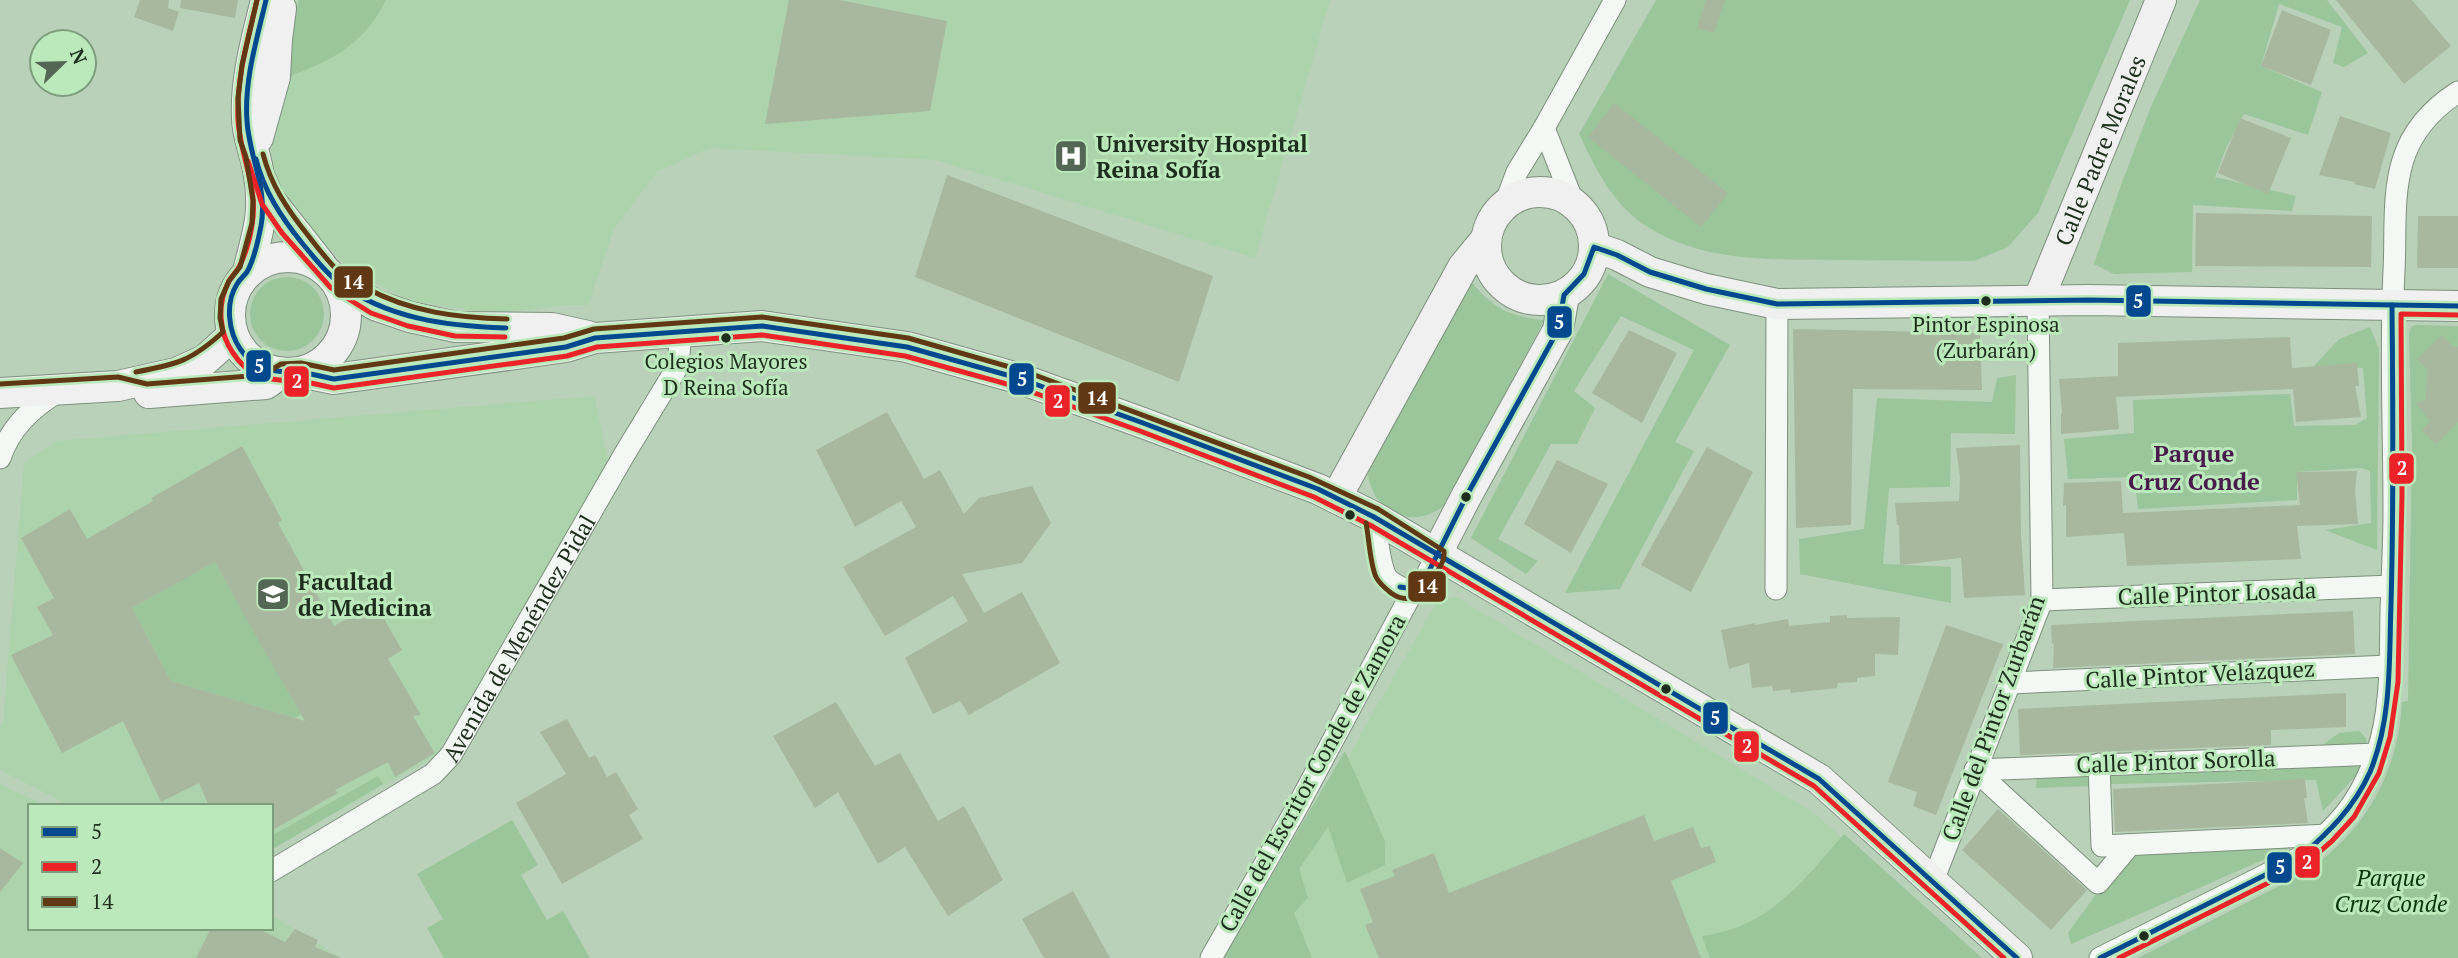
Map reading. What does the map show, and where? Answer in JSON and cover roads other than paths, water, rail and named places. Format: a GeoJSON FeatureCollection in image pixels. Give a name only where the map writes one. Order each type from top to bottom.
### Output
{"type":"FeatureCollection","features":[{"type":"Feature","properties":{"kind":"main road"},"geometry":{"type":"LineString","coordinates":[[118,386],[146,393],[266,384],[318,365],[333,353],[342,336],[346,317],[344,298],[329,274],[269,199],[249,139],[247,98],[266,0]]}},
{"type":"Feature","properties":{"kind":"main road"},"geometry":{"type":"LineString","coordinates":[[284,0],[277,39],[275,77],[256,160],[262,199],[261,224],[247,271],[230,301],[229,318],[240,349],[251,361],[265,369],[334,379],[566,347],[596,338],[762,326],[907,347],[1021,379],[1168,432],[1336,498],[1374,517],[1819,779],[2017,958]]}},
{"type":"Feature","properties":{"kind":"main road","name":"Calle Padre Morales"},"geometry":{"type":"LineString","coordinates":[[2038,301],[2161,0]]}},
{"type":"Feature","properties":{"kind":"main road"},"geometry":{"type":"LineString","coordinates":[[1336,498],[1463,267],[1486,239],[1492,219],[1505,204],[1528,192],[1555,194],[1574,204],[1589,223],[1594,247],[1591,265],[1578,284],[1564,295],[1537,300],[1513,293],[1496,278],[1489,266],[1486,239]]}},
{"type":"Feature","properties":{"kind":"main road"},"geometry":{"type":"LineString","coordinates":[[1594,247],[1650,272],[1706,289],[1777,304],[2038,301],[2458,306]]}},
{"type":"Feature","properties":{"kind":"main road"},"geometry":{"type":"LineString","coordinates":[[247,271],[264,260],[284,256],[304,258],[374,305],[410,317],[456,327],[552,328],[596,338]]}},
{"type":"Feature","properties":{"kind":"main road"},"geometry":{"type":"LineString","coordinates":[[1436,555],[1558,330],[1564,295]]}},
{"type":"Feature","properties":{"kind":"main road"},"geometry":{"type":"LineString","coordinates":[[0,393],[118,386],[176,373],[205,360],[233,335]]}},
{"type":"Feature","properties":{"kind":"street"},"geometry":{"type":"LineString","coordinates":[[1505,204],[1517,172],[1615,0]]}},
{"type":"Feature","properties":{"kind":"street"},"geometry":{"type":"LineString","coordinates":[[2100,958],[2299,858],[2328,835],[2346,816],[2377,754],[2384,728],[2392,586],[2392,305],[2398,180],[2404,158],[2423,122],[2438,105],[2458,92]]}},
{"type":"Feature","properties":{"kind":"street"},"geometry":{"type":"LineString","coordinates":[[1544,128],[1574,204]]}},
{"type":"Feature","properties":{"kind":"street","name":"Calle del Pintor Zurbarán"},"geometry":{"type":"LineString","coordinates":[[1933,881],[2042,600],[2038,301]]}},
{"type":"Feature","properties":{"kind":"street"},"geometry":{"type":"LineString","coordinates":[[1776,589],[1777,304]]}},
{"type":"Feature","properties":{"kind":"street","name":"Avenida de Menéndez Pidal"},"geometry":{"type":"LineString","coordinates":[[273,871],[433,774],[451,755],[678,366],[681,331]]}},
{"type":"Feature","properties":{"kind":"street"},"geometry":{"type":"LineString","coordinates":[[0,458],[19,424],[33,409],[62,390]]}},
{"type":"Feature","properties":{"kind":"street","name":"Calle del Escritor Conde de Zamora"},"geometry":{"type":"LineString","coordinates":[[1374,517],[1384,573],[1396,585],[1414,589]]}},
{"type":"Feature","properties":{"kind":"street","name":"Calle del Escritor Conde de Zamora"},"geometry":{"type":"LineString","coordinates":[[1211,958],[1295,811],[1414,589],[1421,584],[1436,555]]}},
{"type":"Feature","properties":{"kind":"street","name":"Calle Pintor Losada"},"geometry":{"type":"LineString","coordinates":[[2042,600],[2392,586]]}},
{"type":"Feature","properties":{"kind":"street","name":"Calle Pintor Velázquez"},"geometry":{"type":"LineString","coordinates":[[2011,683],[2389,666]]}},
{"type":"Feature","properties":{"kind":"street","name":"Calle Pintor Sorolla"},"geometry":{"type":"LineString","coordinates":[[1975,770],[2377,754]]}},
{"type":"Feature","properties":{"kind":"street"},"geometry":{"type":"LineString","coordinates":[[2099,764],[2102,846],[2328,835]]}},
{"type":"Feature","properties":{"kind":"street"},"geometry":{"type":"LineString","coordinates":[[1975,770],[2098,883],[2129,846]]}},
{"type":"Feature","properties":{"kind":"place","name":"University Hospital Reina Sofía"},"geometry":{"type":"Point","coordinates":[1071,156]}},
{"type":"Feature","properties":{"kind":"place","name":"Pintor Espinosa (Zurbarán)"},"geometry":{"type":"Point","coordinates":[1986,301]}},
{"type":"Feature","properties":{"kind":"place","name":"Colegios Mayores D Reina Sofía"},"geometry":{"type":"Point","coordinates":[726,338]}},
{"type":"Feature","properties":{"kind":"place","name":"Facultad de Medicina"},"geometry":{"type":"Point","coordinates":[273,594]}},
{"type":"Feature","properties":{"kind":"district","name":"Parque Cruz Conde"},"geometry":{"type":"Point","coordinates":[2194,467]}}]}
